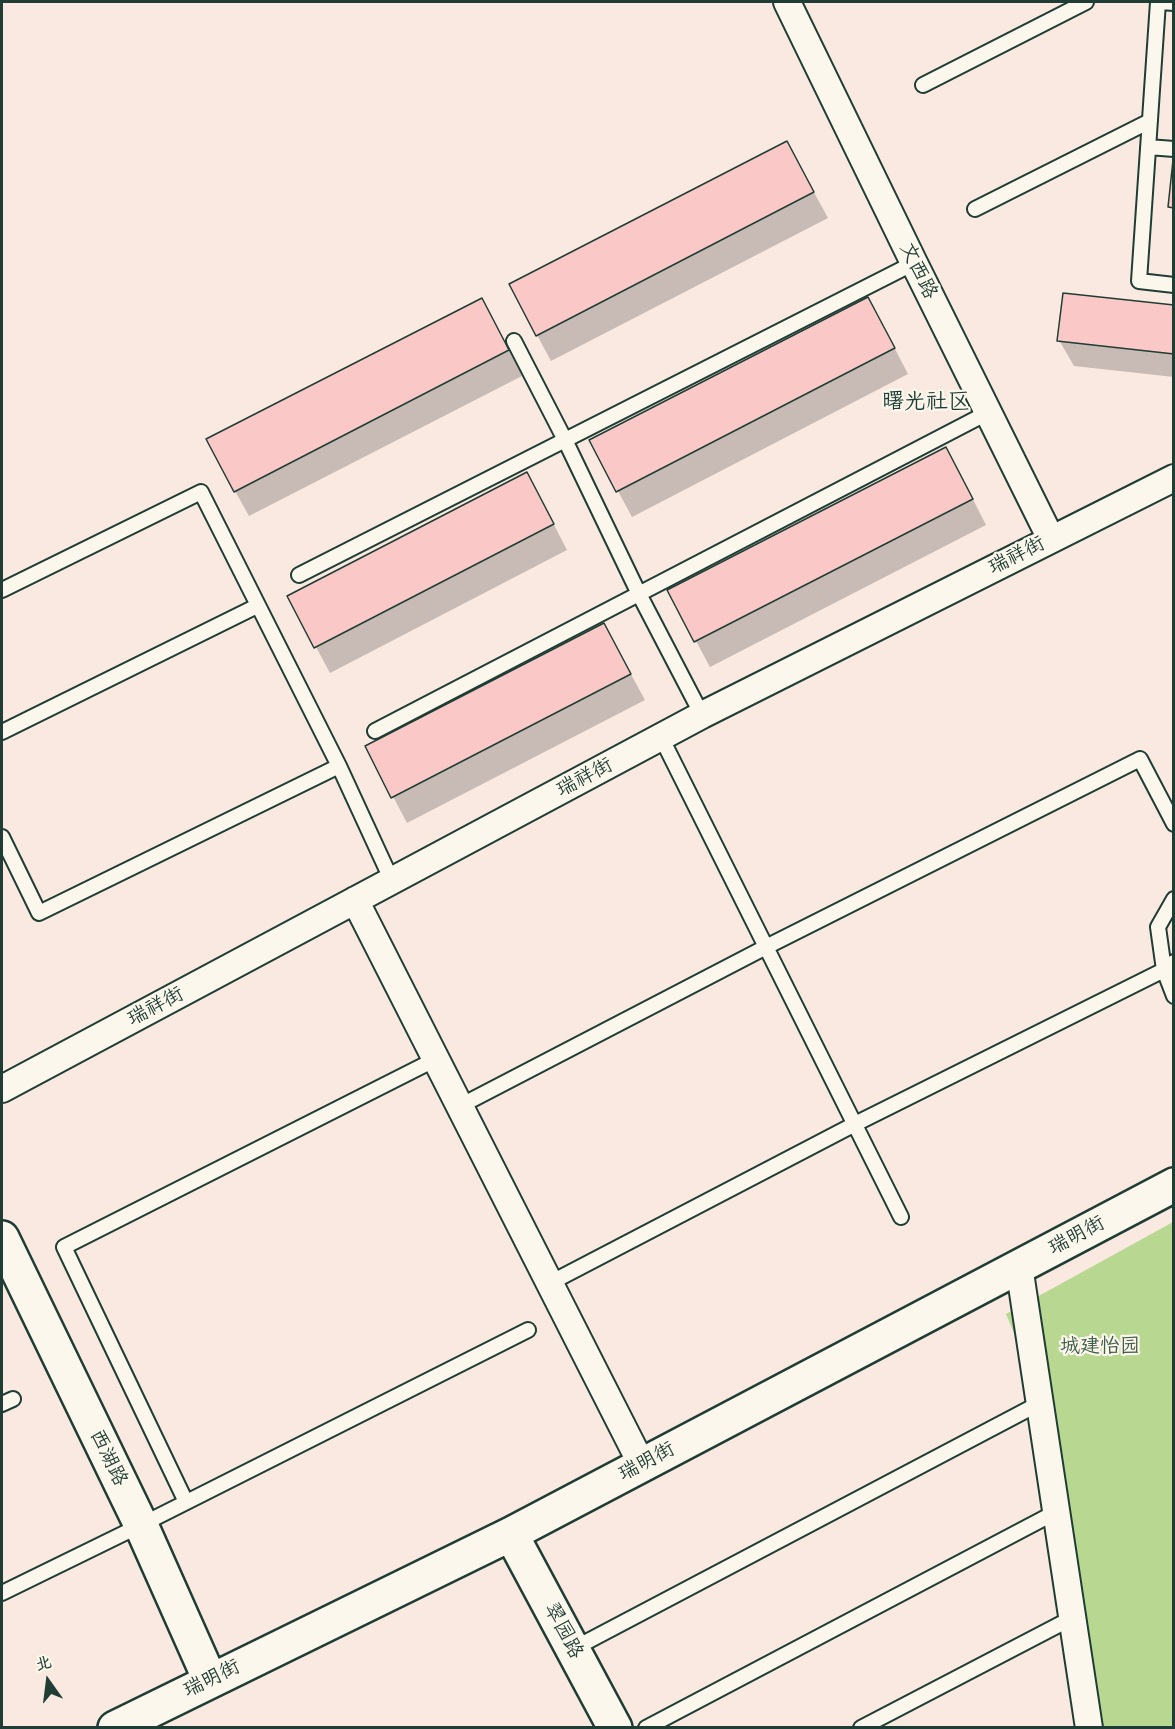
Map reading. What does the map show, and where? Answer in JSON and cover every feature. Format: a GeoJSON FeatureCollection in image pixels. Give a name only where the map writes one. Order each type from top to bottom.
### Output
{"type":"FeatureCollection","features":[{"type":"Feature","properties":{"kind":"street","name":"文西路"},"geometry":{"type":"LineString","coordinates":[[788,2],[914,263],[1052,539]]}},
{"type":"Feature","properties":{"kind":"street","name":"瑞祥街"},"geometry":{"type":"LineString","coordinates":[[2,1089],[702,715],[1173,478]]}},
{"type":"Feature","properties":{"kind":"street"},"geometry":{"type":"LineString","coordinates":[[355,900],[642,1465]]}},
{"type":"Feature","properties":{"kind":"street","name":"瑞明街"},"geometry":{"type":"LineString","coordinates":[[115,1728],[511,1534],[1173,1185]]}},
{"type":"Feature","properties":{"kind":"street","name":"西湖路"},"geometry":{"type":"LineString","coordinates":[[2,1238],[141,1525],[210,1680]]}},
{"type":"Feature","properties":{"kind":"street"},"geometry":{"type":"LineString","coordinates":[[1020,1266],[1072,1618],[1082,1725]]}},
{"type":"Feature","properties":{"kind":"street","name":"翠园路"},"geometry":{"type":"LineString","coordinates":[[511,1534],[615,1728]]}},
{"type":"Feature","properties":{"kind":"lane"},"geometry":{"type":"LineString","coordinates":[[923,85],[1086,2]]}},
{"type":"Feature","properties":{"kind":"lane"},"geometry":{"type":"LineString","coordinates":[[1173,3],[1160,2],[1139,280],[1173,285]]}},
{"type":"Feature","properties":{"kind":"lane"},"geometry":{"type":"LineString","coordinates":[[975,209],[1150,121]]}},
{"type":"Feature","properties":{"kind":"lane"},"geometry":{"type":"LineString","coordinates":[[1148,147],[1173,149]]}},
{"type":"Feature","properties":{"kind":"lane"},"geometry":{"type":"LineString","coordinates":[[299,575],[914,263]]}},
{"type":"Feature","properties":{"kind":"lane"},"geometry":{"type":"LineString","coordinates":[[514,341],[565,440],[639,594],[702,715]]}},
{"type":"Feature","properties":{"kind":"lane"},"geometry":{"type":"LineString","coordinates":[[375,731],[989,412]]}},
{"type":"Feature","properties":{"kind":"lane"},"geometry":{"type":"LineString","coordinates":[[2,590],[201,492],[339,766],[392,881]]}},
{"type":"Feature","properties":{"kind":"lane"},"geometry":{"type":"LineString","coordinates":[[2,732],[257,606]]}},
{"type":"Feature","properties":{"kind":"lane"},"geometry":{"type":"LineString","coordinates":[[661,737],[901,1217]]}},
{"type":"Feature","properties":{"kind":"lane"},"geometry":{"type":"LineString","coordinates":[[460,1106],[766,947],[1140,759],[1173,822]]}},
{"type":"Feature","properties":{"kind":"lane"},"geometry":{"type":"LineString","coordinates":[[2,837],[39,913],[339,766]]}},
{"type":"Feature","properties":{"kind":"lane"},"geometry":{"type":"LineString","coordinates":[[1173,899],[1158,927],[1173,996]]}},
{"type":"Feature","properties":{"kind":"lane"},"geometry":{"type":"LineString","coordinates":[[550,1283],[855,1124],[1168,966]]}},
{"type":"Feature","properties":{"kind":"lane"},"geometry":{"type":"LineString","coordinates":[[186,1502],[64,1247],[436,1059]]}},
{"type":"Feature","properties":{"kind":"lane"},"geometry":{"type":"LineString","coordinates":[[2,1593],[528,1330]]}},
{"type":"Feature","properties":{"kind":"lane"},"geometry":{"type":"LineString","coordinates":[[573,1649],[1040,1403]]}},
{"type":"Feature","properties":{"kind":"lane"},"geometry":{"type":"LineString","coordinates":[[646,1728],[1056,1512]]}},
{"type":"Feature","properties":{"kind":"lane"},"geometry":{"type":"LineString","coordinates":[[861,1728],[1072,1618]]}},
{"type":"Feature","properties":{"kind":"green space","name":"城建怡园"},"geometry":{"type":"Polygon","coordinates":[[[1173,1222],[1173,1727],[1085,1727],[1048,1415],[1006,1314],[1173,1222]]]}},
{"type":"Feature","properties":{"kind":"building"},"geometry":{"type":"Polygon","coordinates":[[[787,141],[814,192],[536,336],[509,284],[787,141]]]}},
{"type":"Feature","properties":{"kind":"building"},"geometry":{"type":"Polygon","coordinates":[[[1174,160],[1174,208],[1168,207],[1174,160]]]}},
{"type":"Feature","properties":{"kind":"building"},"geometry":{"type":"Polygon","coordinates":[[[1063,293],[1174,305],[1174,354],[1057,341],[1063,293]]]}},
{"type":"Feature","properties":{"kind":"building"},"geometry":{"type":"Polygon","coordinates":[[[868,297],[895,348],[616,492],[589,440],[868,297]]]}},
{"type":"Feature","properties":{"kind":"building"},"geometry":{"type":"Polygon","coordinates":[[[482,298],[509,350],[234,492],[206,439],[482,298]]]}},
{"type":"Feature","properties":{"kind":"building"},"geometry":{"type":"Polygon","coordinates":[[[946,447],[973,499],[694,642],[667,590],[946,447]]]}},
{"type":"Feature","properties":{"kind":"building"},"geometry":{"type":"Polygon","coordinates":[[[527,472],[554,524],[314,648],[287,596],[527,472]]]}},
{"type":"Feature","properties":{"kind":"building"},"geometry":{"type":"Polygon","coordinates":[[[604,623],[631,674],[391,798],[365,746],[604,623]]]}},
{"type":"Feature","properties":{"kind":"district","name":"曙光社区"},"geometry":{"type":"Point","coordinates":[926,402]}}]}
